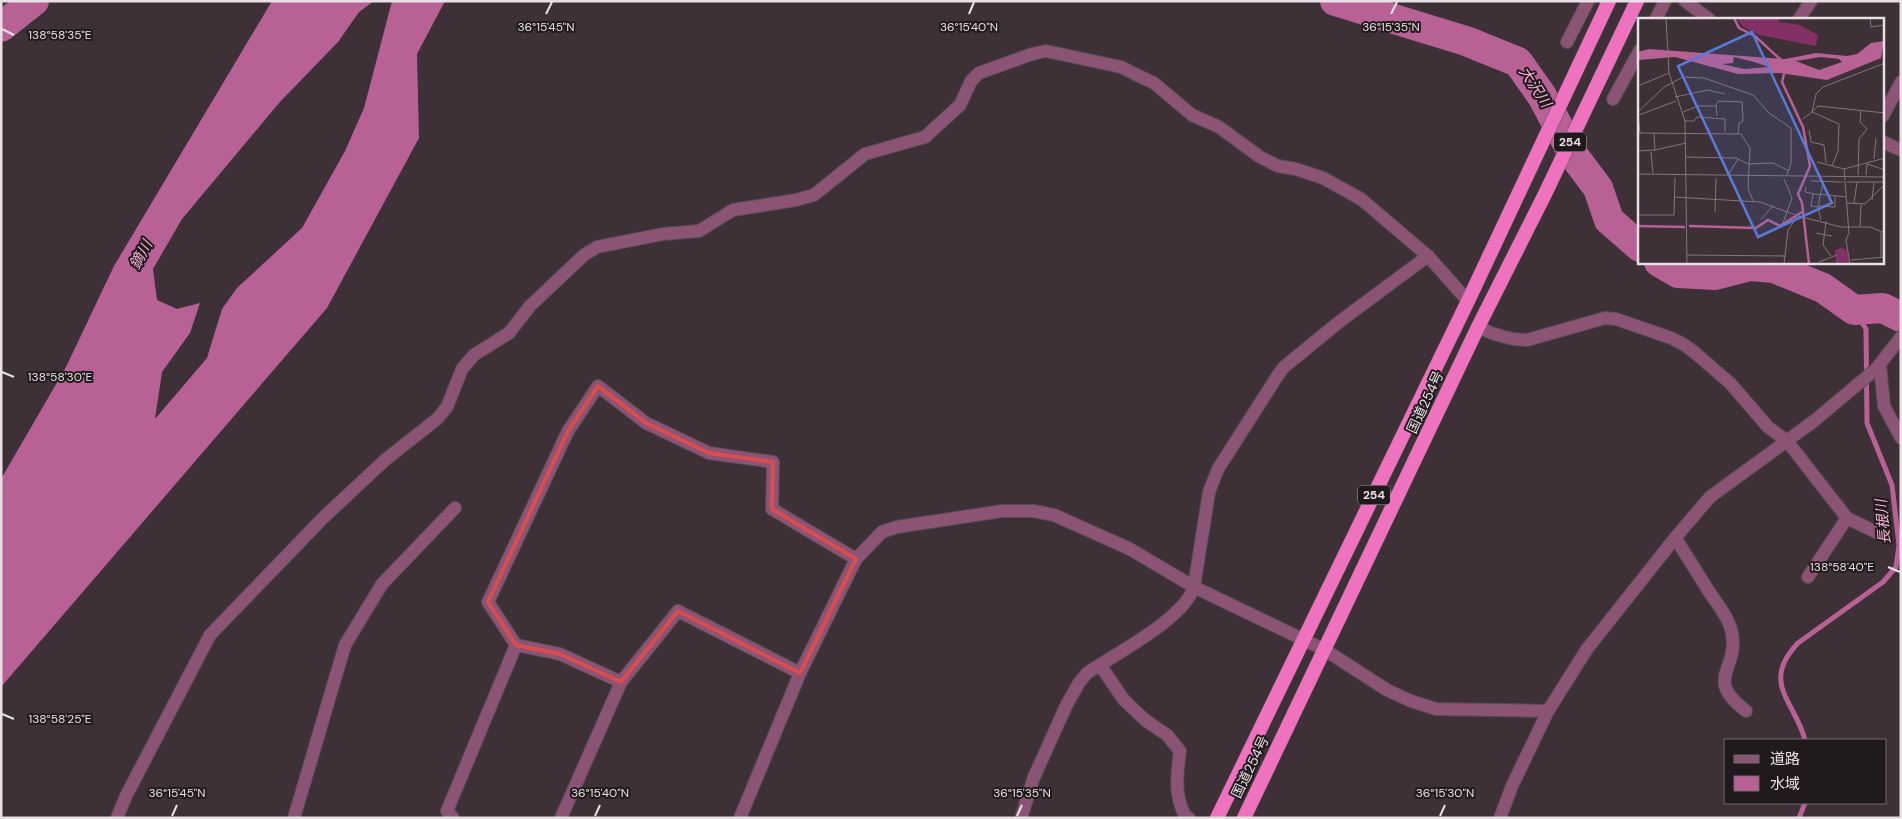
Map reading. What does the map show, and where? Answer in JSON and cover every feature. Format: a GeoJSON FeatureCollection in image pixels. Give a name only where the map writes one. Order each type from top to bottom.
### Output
{"type":"FeatureCollection","features":[{"type":"Feature","properties":{"kind":"highway","name":"国道254号"},"geometry":{"type":"LineString","coordinates":[[1217,818],[1468,301],[1527,171],[1609,1]]}},
{"type":"Feature","properties":{"kind":"highway","name":"国道254号"},"geometry":{"type":"LineString","coordinates":[[1244,818],[1478,327],[1545,194],[1637,1]]}},
{"type":"Feature","properties":{"kind":"street"},"geometry":{"type":"LineString","coordinates":[[1567,42],[1588,1]]}},
{"type":"Feature","properties":{"kind":"street"},"geometry":{"type":"LineString","coordinates":[[1657,18],[1666,1]]}},
{"type":"Feature","properties":{"kind":"street"},"geometry":{"type":"LineString","coordinates":[[1685,1],[1708,18]]}},
{"type":"Feature","properties":{"kind":"street"},"geometry":{"type":"LineString","coordinates":[[1800,18],[1811,1]]}},
{"type":"Feature","properties":{"kind":"street"},"geometry":{"type":"LineString","coordinates":[[117,818],[126,796],[210,635],[323,518],[384,460],[437,419],[447,407],[462,368],[474,355],[509,334],[530,306],[584,255],[597,248],[663,234],[699,231],[734,210],[788,202],[814,195],[865,154],[925,136],[960,105],[971,81],[979,73],[1032,54],[1046,51],[1121,67],[1154,83],[1192,115],[1219,127],[1260,157],[1278,166],[1296,168],[1323,178],[1361,199],[1428,256],[1468,301]]}},
{"type":"Feature","properties":{"kind":"street"},"geometry":{"type":"LineString","coordinates":[[1613,99],[1638,54]]}},
{"type":"Feature","properties":{"kind":"street"},"geometry":{"type":"LineString","coordinates":[[1884,114],[1901,82]]}},
{"type":"Feature","properties":{"kind":"street"},"geometry":{"type":"LineString","coordinates":[[1884,142],[1901,150]]}},
{"type":"Feature","properties":{"kind":"street"},"geometry":{"type":"LineString","coordinates":[[1021,818],[1034,777],[1067,704],[1079,683],[1087,673],[1165,622],[1191,596],[1194,587],[1208,492],[1218,469],[1278,375],[1284,367],[1339,322],[1428,256]]}},
{"type":"Feature","properties":{"kind":"street"},"geometry":{"type":"LineString","coordinates":[[1478,327],[1496,336],[1528,340],[1604,318],[1616,319],[1671,338],[1694,352],[1730,383],[1768,426],[1787,441],[1847,518],[1880,534]]}},
{"type":"Feature","properties":{"kind":"street"},"geometry":{"type":"LineString","coordinates":[[1500,818],[1512,786],[1548,711],[1587,649],[1675,538],[1710,497],[1787,441],[1857,385],[1878,367],[1898,340]]}},
{"type":"Feature","properties":{"kind":"street"},"geometry":{"type":"LineString","coordinates":[[1878,367],[1884,406],[1901,438]]}},
{"type":"Feature","properties":{"kind":"street"},"geometry":{"type":"LineString","coordinates":[[621,682],[560,654],[516,646],[488,602],[568,431],[598,386],[646,423],[709,452],[773,462],[772,508],[856,559]]}},
{"type":"Feature","properties":{"kind":"street"},"geometry":{"type":"LineString","coordinates":[[294,818],[345,645],[382,584],[455,508]]}},
{"type":"Feature","properties":{"kind":"street"},"geometry":{"type":"LineString","coordinates":[[740,818],[800,673],[856,559],[882,532],[896,527],[1002,511],[1033,511],[1054,515],[1130,549],[1194,587],[1325,650],[1387,690],[1412,701],[1436,709],[1548,711]]}},
{"type":"Feature","properties":{"kind":"street"},"geometry":{"type":"LineString","coordinates":[[1808,577],[1847,518]]}},
{"type":"Feature","properties":{"kind":"street"},"geometry":{"type":"LineString","coordinates":[[1675,538],[1724,615],[1732,632],[1731,655],[1724,676],[1725,691],[1733,701],[1746,711]]}},
{"type":"Feature","properties":{"kind":"street"},"geometry":{"type":"LineString","coordinates":[[561,818],[621,682],[678,611],[800,673]]}},
{"type":"Feature","properties":{"kind":"street"},"geometry":{"type":"LineString","coordinates":[[453,818],[447,811],[516,646]]}},
{"type":"Feature","properties":{"kind":"street"},"geometry":{"type":"LineString","coordinates":[[1100,665],[1124,700],[1145,720],[1166,735],[1180,750],[1176,783],[1179,803],[1185,816],[1189,818]]}},
{"type":"Feature","properties":{"kind":"highlighted area"},"geometry":{"type":"Polygon","coordinates":[[[598,386],[646,423],[709,453],[773,462],[772,509],[856,559],[800,673],[678,611],[621,682],[560,654],[516,645],[488,602],[568,431],[598,386]]]}},
{"type":"Feature","properties":{"kind":"water","name":"鏑川"},"geometry":{"type":"Polygon","coordinates":[[[272,1],[374,1],[359,12],[338,42],[279,103],[182,219],[153,269],[157,300],[177,309],[200,303],[190,333],[162,372],[155,419],[207,358],[222,309],[237,288],[302,228],[345,151],[364,108],[392,1],[445,1],[417,54],[419,138],[327,308],[1,687],[1,479],[66,367],[114,266],[272,1]]]}},
{"type":"Feature","properties":{"kind":"waterway"},"geometry":{"type":"LineString","coordinates":[[1,27],[34,1]]}},
{"type":"Feature","properties":{"kind":"waterway","name":"大沢川"},"geometry":{"type":"LineString","coordinates":[[1335,1],[1466,41],[1518,62],[1542,96],[1574,156],[1598,188],[1609,220],[1638,245]]}},
{"type":"Feature","properties":{"kind":"waterway","name":"大沢川"},"geometry":{"type":"LineString","coordinates":[[1662,264],[1678,273],[1715,275],[1750,266],[1774,268],[1823,288],[1854,310],[1883,308],[1901,317]]}},
{"type":"Feature","properties":{"kind":"waterway","name":"長根川"},"geometry":{"type":"LineString","coordinates":[[1805,739],[1781,681],[1782,670],[1787,657],[1798,643],[1883,582],[1896,567],[1899,545],[1892,485],[1867,423],[1866,329],[1854,310]]}},
{"type":"Feature","properties":{"kind":"waterway","name":"長根川"},"geometry":{"type":"LineString","coordinates":[[1799,818],[1805,804]]}}]}
